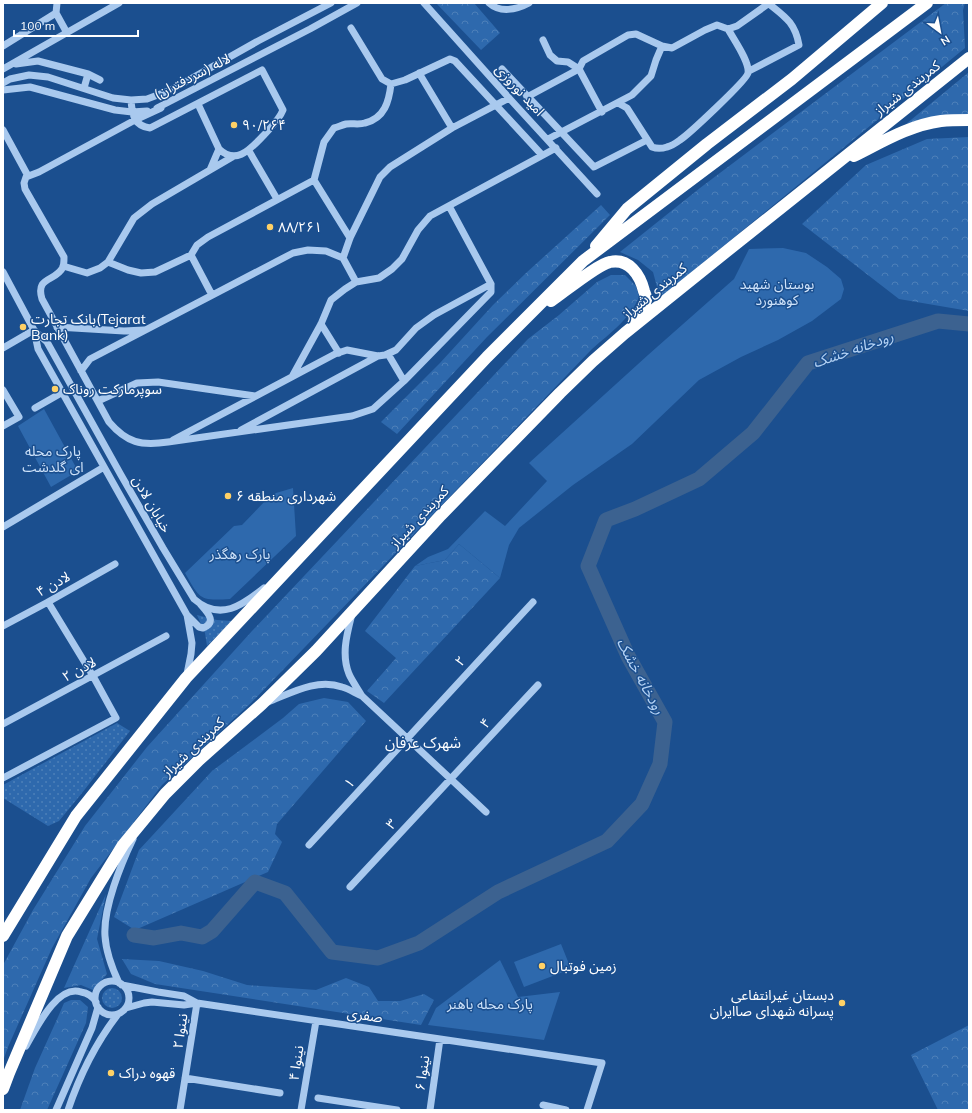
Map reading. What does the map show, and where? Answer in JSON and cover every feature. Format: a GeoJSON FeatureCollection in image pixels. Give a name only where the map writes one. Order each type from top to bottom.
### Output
{"type":"FeatureCollection","features":[{"type":"Feature","properties":{"kind":"highway"},"geometry":{"type":"LineString","coordinates":[[3,936],[76,816],[186,678],[476,369],[583,261],[627,209],[707,144],[792,79],[882,3]]}},
{"type":"Feature","properties":{"kind":"highway"},"geometry":{"type":"LineString","coordinates":[[583,261],[927,3]]}},
{"type":"Feature","properties":{"kind":"highway","name":"کمربندی شیراز"},"geometry":{"type":"LineString","coordinates":[[3,1089],[8,1073],[67,936],[123,845],[165,794],[199,760],[262,704],[316,651],[441,515],[593,361],[833,166],[969,58]]}},
{"type":"Feature","properties":{"kind":"highway"},"geometry":{"type":"LineString","coordinates":[[833,166],[903,132],[921,125],[941,121],[969,120]]}},
{"type":"Feature","properties":{"kind":"highway"},"geometry":{"type":"LineString","coordinates":[[519,325],[600,266],[610,262],[625,262],[638,274],[646,298],[641,313],[625,334]]}},
{"type":"Feature","properties":{"kind":"street"},"geometry":{"type":"LineString","coordinates":[[57,3],[56,13],[67,33]]}},
{"type":"Feature","properties":{"kind":"street"},"geometry":{"type":"LineString","coordinates":[[3,69],[119,3]]}},
{"type":"Feature","properties":{"kind":"street","name":"لاله (سردفتران)"},"geometry":{"type":"LineString","coordinates":[[3,83],[10,79],[29,74],[48,77],[113,98],[147,100],[171,90],[258,41],[331,3]]}},
{"type":"Feature","properties":{"kind":"street","name":"لاله (سردفتران)"},"geometry":{"type":"LineString","coordinates":[[3,90],[30,87],[115,110],[145,112],[160,108],[356,3]]}},
{"type":"Feature","properties":{"kind":"street","name":"امید نوروزی"},"geometry":{"type":"LineString","coordinates":[[424,3],[597,194]]}},
{"type":"Feature","properties":{"kind":"street"},"geometry":{"type":"LineString","coordinates":[[489,3],[492,6],[505,10],[512,10],[527,4]]}},
{"type":"Feature","properties":{"kind":"street"},"geometry":{"type":"LineString","coordinates":[[527,97],[579,69],[582,61],[628,35],[636,34],[662,46],[672,48],[717,25],[728,29],[737,26],[768,3],[776,8],[794,27],[799,45],[749,71]]}},
{"type":"Feature","properties":{"kind":"street"},"geometry":{"type":"LineString","coordinates":[[3,46],[56,13]]}},
{"type":"Feature","properties":{"kind":"street"},"geometry":{"type":"LineString","coordinates":[[351,28],[382,79],[391,84],[405,80],[450,59],[455,61],[542,155]]}},
{"type":"Feature","properties":{"kind":"street"},"geometry":{"type":"LineString","coordinates":[[618,103],[627,108],[652,147],[659,149],[681,140],[748,76],[749,71],[746,62],[728,29]]}},
{"type":"Feature","properties":{"kind":"street"},"geometry":{"type":"LineString","coordinates":[[543,40],[550,55],[557,61],[568,62],[579,69],[602,112]]}},
{"type":"Feature","properties":{"kind":"street"},"geometry":{"type":"LineString","coordinates":[[258,41],[265,52]]}},
{"type":"Feature","properties":{"kind":"street"},"geometry":{"type":"LineString","coordinates":[[548,140],[632,95],[651,76],[662,46]]}},
{"type":"Feature","properties":{"kind":"street"},"geometry":{"type":"LineString","coordinates":[[12,64],[38,61],[88,74],[100,80]]}},
{"type":"Feature","properties":{"kind":"street"},"geometry":{"type":"LineString","coordinates":[[502,69],[594,167],[647,140]]}},
{"type":"Feature","properties":{"kind":"street"},"geometry":{"type":"LineString","coordinates":[[63,266],[87,273],[100,268],[108,262],[134,218],[152,204],[234,156],[248,151],[279,118],[283,110],[262,70],[150,128],[142,126],[135,120],[132,112],[131,100]]}},
{"type":"Feature","properties":{"kind":"street"},"geometry":{"type":"LineString","coordinates":[[419,73],[452,128]]}},
{"type":"Feature","properties":{"kind":"street"},"geometry":{"type":"LineString","coordinates":[[84,88],[88,74]]}},
{"type":"Feature","properties":{"kind":"street"},"geometry":{"type":"LineString","coordinates":[[350,238],[314,180],[324,142],[334,128],[347,124],[365,124],[378,118],[389,100],[391,84]]}},
{"type":"Feature","properties":{"kind":"street"},"geometry":{"type":"LineString","coordinates":[[343,258],[350,238],[380,177],[390,167],[452,128],[509,98]]}},
{"type":"Feature","properties":{"kind":"street"},"geometry":{"type":"LineString","coordinates":[[198,104],[219,149],[226,154],[234,156]]}},
{"type":"Feature","properties":{"kind":"street"},"geometry":{"type":"LineString","coordinates":[[160,108],[39,172],[27,176],[24,183],[24,189],[64,257],[63,266],[58,273],[42,284],[39,291],[42,299],[109,422],[118,434],[131,440],[144,444],[168,442],[352,416],[373,409],[404,381],[491,292],[491,284],[449,206]]}},
{"type":"Feature","properties":{"kind":"street"},"geometry":{"type":"LineString","coordinates":[[3,130],[27,176]]}},
{"type":"Feature","properties":{"kind":"street"},"geometry":{"type":"LineString","coordinates":[[3,135],[27,176]]}},
{"type":"Feature","properties":{"kind":"street"},"geometry":{"type":"LineString","coordinates":[[293,376],[321,324],[331,300],[356,282],[379,278],[392,269],[402,259],[418,230],[430,216],[556,148]]}},
{"type":"Feature","properties":{"kind":"street"},"geometry":{"type":"LineString","coordinates":[[210,170],[219,149]]}},
{"type":"Feature","properties":{"kind":"street"},"geometry":{"type":"LineString","coordinates":[[248,151],[277,199]]}},
{"type":"Feature","properties":{"kind":"street"},"geometry":{"type":"LineString","coordinates":[[108,262],[128,270],[141,273],[155,272],[191,255],[197,246],[208,237],[314,180]]}},
{"type":"Feature","properties":{"kind":"street"},"geometry":{"type":"LineString","coordinates":[[81,371],[90,359],[293,253],[308,250],[326,251],[343,258],[356,282]]}},
{"type":"Feature","properties":{"kind":"street"},"geometry":{"type":"LineString","coordinates":[[191,255],[212,295]]}},
{"type":"Feature","properties":{"kind":"street","name":"خیابان لادن"},"geometry":{"type":"LineString","coordinates":[[3,272],[34,330],[38,349],[187,615],[199,627],[203,628],[208,626],[211,621],[210,617],[190,593],[162,548],[47,342],[34,330]]}},
{"type":"Feature","properties":{"kind":"street"},"geometry":{"type":"LineString","coordinates":[[235,433],[378,356],[388,354],[396,350],[416,328],[434,315],[491,284]]}},
{"type":"Feature","properties":{"kind":"street"},"geometry":{"type":"LineString","coordinates":[[321,324],[339,353]]}},
{"type":"Feature","properties":{"kind":"street"},"geometry":{"type":"LineString","coordinates":[[57,327],[124,331],[146,330]]}},
{"type":"Feature","properties":{"kind":"street"},"geometry":{"type":"LineString","coordinates":[[3,348],[34,330]]}},
{"type":"Feature","properties":{"kind":"street"},"geometry":{"type":"LineString","coordinates":[[168,442],[339,353],[347,350],[378,356]]}},
{"type":"Feature","properties":{"kind":"street"},"geometry":{"type":"LineString","coordinates":[[388,354],[404,381]]}},
{"type":"Feature","properties":{"kind":"street"},"geometry":{"type":"LineString","coordinates":[[98,401],[137,383],[158,382],[255,396]]}},
{"type":"Feature","properties":{"kind":"street"},"geometry":{"type":"LineString","coordinates":[[3,390],[19,417],[3,426]]}},
{"type":"Feature","properties":{"kind":"street"},"geometry":{"type":"LineString","coordinates":[[35,408],[63,392]]}},
{"type":"Feature","properties":{"kind":"street"},"geometry":{"type":"LineString","coordinates":[[3,527],[104,467]]}},
{"type":"Feature","properties":{"kind":"street","name":"۴ لادن"},"geometry":{"type":"LineString","coordinates":[[3,626],[115,564]]}},
{"type":"Feature","properties":{"kind":"street"},"geometry":{"type":"LineString","coordinates":[[200,605],[220,610],[237,607],[250,599],[286,571]]}},
{"type":"Feature","properties":{"kind":"street"},"geometry":{"type":"LineString","coordinates":[[3,778],[116,718],[93,676],[48,602]]}},
{"type":"Feature","properties":{"kind":"street","name":"۲"},"geometry":{"type":"LineString","coordinates":[[407,738],[533,602]]}},
{"type":"Feature","properties":{"kind":"street"},"geometry":{"type":"LineString","coordinates":[[353,612],[346,638],[345,658],[349,674],[362,696],[486,812]]}},
{"type":"Feature","properties":{"kind":"street","name":"خیابان لادن"},"geometry":{"type":"LineString","coordinates":[[186,678],[192,643],[187,615]]}},
{"type":"Feature","properties":{"kind":"street","name":"۲ لادن"},"geometry":{"type":"LineString","coordinates":[[3,724],[166,636]]}},
{"type":"Feature","properties":{"kind":"street"},"geometry":{"type":"LineString","coordinates":[[262,704],[303,688],[320,685],[341,687],[362,696]]}},
{"type":"Feature","properties":{"kind":"street","name":"۴"},"geometry":{"type":"LineString","coordinates":[[450,779],[538,685]]}},
{"type":"Feature","properties":{"kind":"street","name":"۱"},"geometry":{"type":"LineString","coordinates":[[309,845],[407,738]]}},
{"type":"Feature","properties":{"kind":"street","name":"۳"},"geometry":{"type":"LineString","coordinates":[[350,886],[450,779]]}},
{"type":"Feature","properties":{"kind":"street"},"geometry":{"type":"LineString","coordinates":[[68,1110],[75,1089],[92,1053],[102,1035],[118,1014],[126,1008],[129,998],[126,988],[121,984],[110,963],[107,950],[105,926],[117,879],[141,822]]}},
{"type":"Feature","properties":{"kind":"street"},"geometry":{"type":"LineString","coordinates":[[56,1110],[92,1028],[97,1005],[96,997],[100,987],[109,982],[184,996],[197,1003]]}},
{"type":"Feature","properties":{"kind":"street"},"geometry":{"type":"LineString","coordinates":[[8,1073],[55,1001],[62,995],[73,990],[80,991],[90,996],[107,1014],[118,1014]]}},
{"type":"Feature","properties":{"kind":"street","name":"صفری"},"geometry":{"type":"LineString","coordinates":[[126,1008],[144,1002],[184,1005],[197,1003],[602,1063],[586,1110]]}},
{"type":"Feature","properties":{"kind":"street","name":"۲ نینوا"},"geometry":{"type":"LineString","coordinates":[[180,1110],[197,1003]]}},
{"type":"Feature","properties":{"kind":"street","name":"۴ نینوا"},"geometry":{"type":"LineString","coordinates":[[302,1110],[316,1021]]}},
{"type":"Feature","properties":{"kind":"street","name":"۶ نینوا"},"geometry":{"type":"LineString","coordinates":[[430,1110],[440,1039]]}},
{"type":"Feature","properties":{"kind":"street"},"geometry":{"type":"LineString","coordinates":[[185,1078],[280,1093]]}},
{"type":"Feature","properties":{"kind":"street"},"geometry":{"type":"LineString","coordinates":[[318,1098],[397,1110]]}},
{"type":"Feature","properties":{"kind":"street"},"geometry":{"type":"LineString","coordinates":[[543,1105],[566,1110]]}},
{"type":"Feature","properties":{"kind":"green space"},"geometry":{"type":"Polygon","coordinates":[[[436,3],[474,3],[500,33],[481,50],[436,3]]]}},
{"type":"Feature","properties":{"kind":"green space"},"geometry":{"type":"Polygon","coordinates":[[[946,3],[965,3],[963,10],[965,48],[660,298],[653,272],[638,260],[620,252],[700,188],[946,3]]]}},
{"type":"Feature","properties":{"kind":"green space"},"geometry":{"type":"Polygon","coordinates":[[[969,72],[969,114],[931,117],[906,124],[969,72]]]}},
{"type":"Feature","properties":{"kind":"green space"},"geometry":{"type":"Polygon","coordinates":[[[969,137],[969,311],[899,299],[802,224],[866,165],[927,139],[969,137]]]}},
{"type":"Feature","properties":{"kind":"green space"},"geometry":{"type":"Polygon","coordinates":[[[601,205],[610,215],[487,337],[397,434],[381,422],[440,363],[493,305],[601,205]]]}},
{"type":"Feature","properties":{"kind":"green space","name":"بوستان شهید کوهنورد"},"geometry":{"type":"Polygon","coordinates":[[[783,248],[806,253],[827,267],[841,279],[844,289],[841,299],[812,321],[699,380],[632,444],[573,485],[519,528],[509,545],[500,578],[459,544],[445,560],[415,566],[428,557],[448,549],[485,511],[505,526],[547,481],[529,463],[734,279],[749,249],[783,248]]]}},
{"type":"Feature","properties":{"kind":"green space"},"geometry":{"type":"Polygon","coordinates":[[[611,275],[625,275],[636,286],[639,297],[625,319],[592,349],[251,703],[162,785],[91,878],[52,948],[3,1061],[3,965],[33,910],[85,826],[147,747],[252,631],[528,339],[559,315],[597,282],[611,275]]]}},
{"type":"Feature","properties":{"kind":"green space","name":"پارک محله ای گلدشت"},"geometry":{"type":"Polygon","coordinates":[[[44,409],[78,471],[51,487],[18,426],[44,409]]]}},
{"type":"Feature","properties":{"kind":"green space","name":"پارک رهگذر"},"geometry":{"type":"Polygon","coordinates":[[[293,488],[296,536],[230,599],[206,599],[198,593],[185,573],[234,526],[242,525],[266,500],[276,493],[293,488]]]}},
{"type":"Feature","properties":{"kind":"green space"},"geometry":{"type":"Polygon","coordinates":[[[459,544],[500,578],[384,703],[367,691],[396,658],[365,631],[415,566],[445,560],[459,544]]]}},
{"type":"Feature","properties":{"kind":"green space"},"geometry":{"type":"Polygon","coordinates":[[[197,615],[217,620],[232,621],[207,646],[205,633],[197,615]]]}},
{"type":"Feature","properties":{"kind":"green space"},"geometry":{"type":"Polygon","coordinates":[[[324,698],[348,702],[366,721],[277,824],[275,834],[282,842],[268,872],[135,930],[114,917],[139,850],[212,771],[283,718],[299,704],[324,698]]]}},
{"type":"Feature","properties":{"kind":"green space"},"geometry":{"type":"Polygon","coordinates":[[[117,723],[130,731],[59,821],[48,826],[3,798],[3,785],[117,723]]]}},
{"type":"Feature","properties":{"kind":"green space"},"geometry":{"type":"Polygon","coordinates":[[[106,894],[97,939],[107,974],[93,990],[81,985],[64,988],[106,894]]]}},
{"type":"Feature","properties":{"kind":"green space","name":"زمین فوتبال"},"geometry":{"type":"Polygon","coordinates":[[[561,944],[571,969],[524,987],[514,962],[561,944]]]}},
{"type":"Feature","properties":{"kind":"green space"},"geometry":{"type":"Polygon","coordinates":[[[122,959],[159,961],[203,971],[247,985],[316,990],[346,978],[369,987],[378,1001],[400,1001],[424,994],[434,1000],[421,1025],[155,984],[131,974],[122,959]]]}},
{"type":"Feature","properties":{"kind":"green space","name":"پارک محله باهنر"},"geometry":{"type":"Polygon","coordinates":[[[500,960],[518,997],[560,992],[544,1040],[428,1025],[436,1008],[500,960]]]}},
{"type":"Feature","properties":{"kind":"green space"},"geometry":{"type":"Polygon","coordinates":[[[112,988],[119,991],[122,998],[119,1005],[112,1008],[105,1005],[102,998],[105,991],[112,988]]]}},
{"type":"Feature","properties":{"kind":"green space"},"geometry":{"type":"Polygon","coordinates":[[[71,1000],[80,1000],[88,1007],[86,1023],[47,1110],[20,1110],[35,1068],[64,1003],[71,1000]]]}},
{"type":"Feature","properties":{"kind":"green space"},"geometry":{"type":"Polygon","coordinates":[[[969,1025],[969,1110],[938,1110],[911,1055],[969,1025]]]}},
{"type":"Feature","properties":{"kind":"waterway","name":"رودخانه خشک"},"geometry":{"type":"LineString","coordinates":[[134,935],[154,938],[181,933],[202,937],[212,931],[255,882],[285,893],[332,952],[378,958],[419,943],[498,892],[607,841],[642,804],[660,764],[665,722],[628,656],[588,566],[606,520],[635,509],[699,479],[753,433],[808,363],[938,321],[969,324]]}},
{"type":"Feature","properties":{"kind":"place","name":"۹۰/۲۶۴"},"geometry":{"type":"Point","coordinates":[234,125]}},
{"type":"Feature","properties":{"kind":"place","name":"۸۸/۲۶۱"},"geometry":{"type":"Point","coordinates":[270,227]}},
{"type":"Feature","properties":{"kind":"place","name":"بانک تجارت(Tejarat Bank)"},"geometry":{"type":"Point","coordinates":[23,327]}},
{"type":"Feature","properties":{"kind":"place","name":"سوپرمارکت روناک"},"geometry":{"type":"Point","coordinates":[55,389]}},
{"type":"Feature","properties":{"kind":"place","name":"شهرداری منطقه ۶"},"geometry":{"type":"Point","coordinates":[228,496]}},
{"type":"Feature","properties":{"kind":"place","name":"زمین فوتبال"},"geometry":{"type":"Point","coordinates":[542,966]}},
{"type":"Feature","properties":{"kind":"place","name":"دبستان غیرانتفاعی پسرانه شهدای صاایران"},"geometry":{"type":"Point","coordinates":[842,1003]}},
{"type":"Feature","properties":{"kind":"place","name":"قهوه دراک"},"geometry":{"type":"Point","coordinates":[111,1073]}},
{"type":"Feature","properties":{"kind":"district","name":"شهرک عرفان"},"geometry":{"type":"Point","coordinates":[423,742]}}]}
